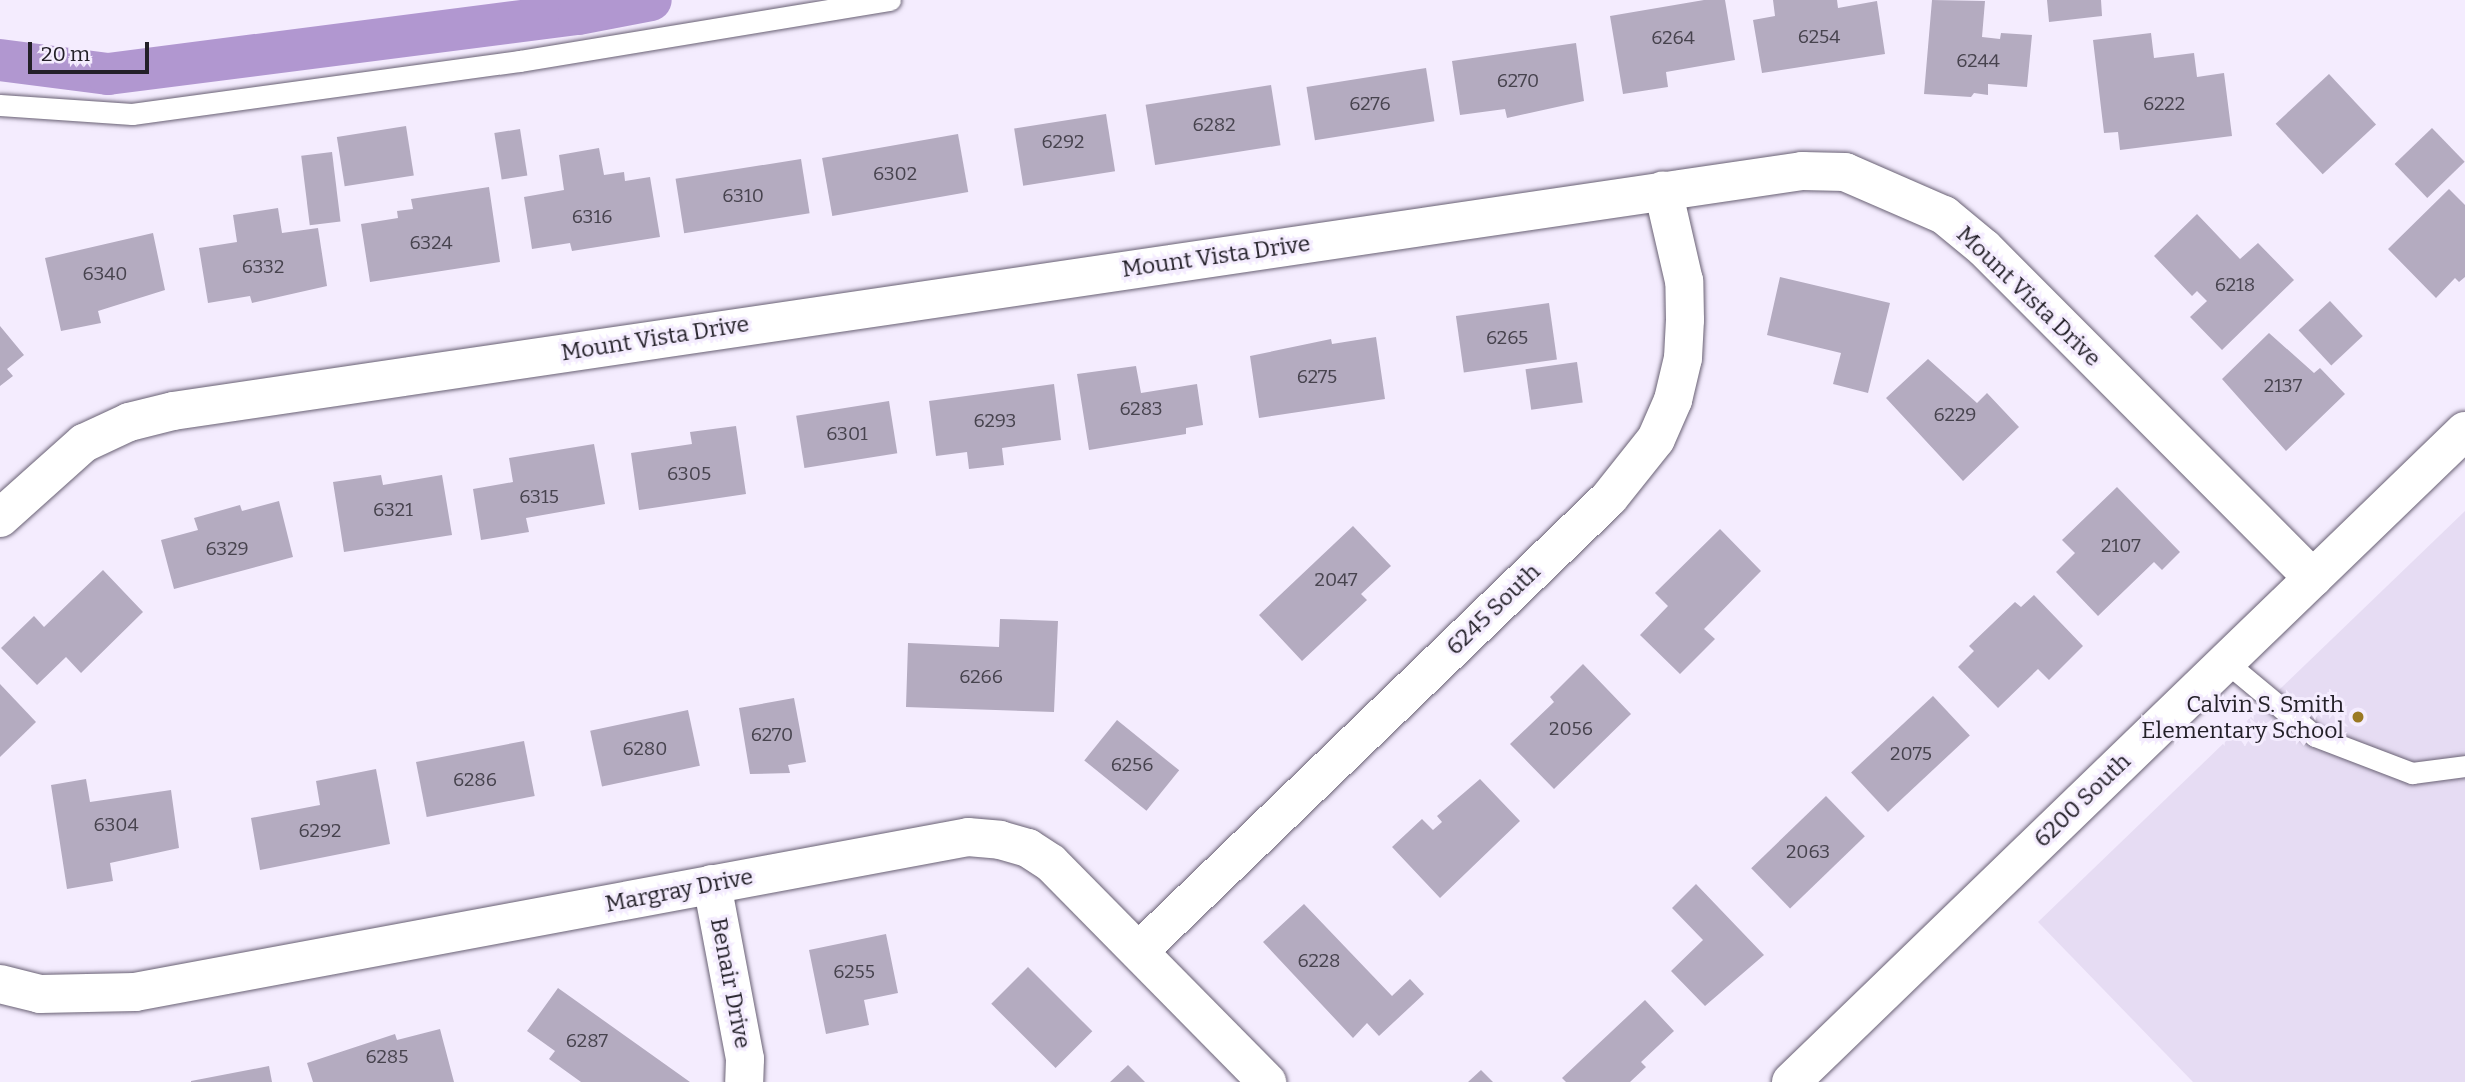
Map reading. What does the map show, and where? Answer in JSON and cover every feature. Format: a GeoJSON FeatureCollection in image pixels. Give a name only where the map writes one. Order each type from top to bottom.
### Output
{"type":"FeatureCollection","features":[{"type":"Feature","properties":{"kind":"street","name":"Mount Vista Drive"},"geometry":{"type":"LineString","coordinates":[[0,518],[84,443],[129,422],[173,411],[1663,190],[1802,171],[1845,172],[1944,215],[1984,248],[2313,578]]}},
{"type":"Feature","properties":{"kind":"street","name":"6245 South"},"geometry":{"type":"LineString","coordinates":[[1140,950],[1609,498],[1656,439],[1683,358],[1685,320],[1684,281],[1663,190]]}},
{"type":"Feature","properties":{"kind":"street","name":"6200 South"},"geometry":{"type":"LineString","coordinates":[[1791,1082],[2465,431]]}},
{"type":"Feature","properties":{"kind":"street","name":"Margray Drive"},"geometry":{"type":"LineString","coordinates":[[0,985],[40,994],[135,992],[968,837],[1000,840],[1028,848],[1051,863],[1140,950],[1267,1082]]}},
{"type":"Feature","properties":{"kind":"street","name":"Benair Drive"},"geometry":{"type":"LineString","coordinates":[[712,884],[746,1059],[744,1082]]}},
{"type":"Feature","properties":{"kind":"lane"},"geometry":{"type":"LineString","coordinates":[[0,105],[132,114],[520,61],[890,0]]}},
{"type":"Feature","properties":{"kind":"lane"},"geometry":{"type":"LineString","coordinates":[[2226,662],[2315,736],[2412,773],[2465,766]]}},
{"type":"Feature","properties":{"kind":"shaded area","name":"Calvin S. Smith Elementary School"},"geometry":{"type":"Polygon","coordinates":[[[2465,511],[2465,1082],[2193,1082],[2038,922],[2465,511]]]}},
{"type":"Feature","properties":{"kind":"building"},"geometry":{"type":"Polygon","coordinates":[[[1704,0],[1725,0],[1735,60],[1666,72],[1668,87],[1623,94],[1610,16],[1704,0]]]}},
{"type":"Feature","properties":{"kind":"building"},"geometry":{"type":"Polygon","coordinates":[[[1773,0],[1837,0],[1838,8],[1877,1],[1885,54],[1762,73],[1753,20],[1775,16],[1773,0]]]}},
{"type":"Feature","properties":{"kind":"building"},"geometry":{"type":"Polygon","coordinates":[[[1932,0],[1985,1],[1982,37],[2000,39],[2001,33],[2032,35],[2027,87],[1988,84],[1988,95],[1974,93],[1971,97],[1924,94],[1932,0]]]}},
{"type":"Feature","properties":{"kind":"building"},"geometry":{"type":"Polygon","coordinates":[[[2047,0],[2101,0],[2102,16],[2049,22],[2047,0]]]}},
{"type":"Feature","properties":{"kind":"building"},"geometry":{"type":"Polygon","coordinates":[[[2151,33],[2154,58],[2194,53],[2197,77],[2224,73],[2232,136],[2120,150],[2118,132],[2104,133],[2093,40],[2151,33]]]}},
{"type":"Feature","properties":{"kind":"building"},"geometry":{"type":"Polygon","coordinates":[[[1576,43],[1584,101],[1507,118],[1505,109],[1460,115],[1452,61],[1576,43]]]}},
{"type":"Feature","properties":{"kind":"building"},"geometry":{"type":"Polygon","coordinates":[[[1426,68],[1434,121],[1315,140],[1306,87],[1426,68]]]}},
{"type":"Feature","properties":{"kind":"building"},"geometry":{"type":"Polygon","coordinates":[[[2329,74],[2376,124],[2323,174],[2276,124],[2329,74]]]}},
{"type":"Feature","properties":{"kind":"building"},"geometry":{"type":"Polygon","coordinates":[[[1271,85],[1281,145],[1155,165],[1146,105],[1271,85]]]}},
{"type":"Feature","properties":{"kind":"building"},"geometry":{"type":"Polygon","coordinates":[[[1106,114],[1115,171],[1023,186],[1014,129],[1106,114]]]}},
{"type":"Feature","properties":{"kind":"building"},"geometry":{"type":"Polygon","coordinates":[[[406,126],[414,175],[345,186],[337,137],[406,126]]]}},
{"type":"Feature","properties":{"kind":"building"},"geometry":{"type":"Polygon","coordinates":[[[2432,128],[2465,162],[2427,198],[2395,164],[2432,128]]]}},
{"type":"Feature","properties":{"kind":"building"},"geometry":{"type":"Polygon","coordinates":[[[520,129],[527,175],[502,179],[494,133],[520,129]]]}},
{"type":"Feature","properties":{"kind":"building"},"geometry":{"type":"Polygon","coordinates":[[[958,134],[968,192],[832,216],[822,158],[958,134]]]}},
{"type":"Feature","properties":{"kind":"building"},"geometry":{"type":"Polygon","coordinates":[[[599,148],[604,175],[624,172],[625,181],[650,177],[660,237],[572,251],[570,243],[532,249],[524,197],[564,190],[559,155],[599,148]]]}},
{"type":"Feature","properties":{"kind":"building"},"geometry":{"type":"Polygon","coordinates":[[[332,152],[341,221],[310,225],[301,156],[332,152]]]}},
{"type":"Feature","properties":{"kind":"building"},"geometry":{"type":"Polygon","coordinates":[[[801,159],[810,213],[684,233],[676,179],[801,159]]]}},
{"type":"Feature","properties":{"kind":"building"},"geometry":{"type":"Polygon","coordinates":[[[489,187],[500,262],[370,282],[361,224],[398,218],[397,211],[413,209],[411,199],[489,187]]]}},
{"type":"Feature","properties":{"kind":"building"},"geometry":{"type":"Polygon","coordinates":[[[2449,189],[2465,205],[2465,277],[2459,282],[2455,278],[2436,298],[2388,249],[2449,189]]]}},
{"type":"Feature","properties":{"kind":"building"},"geometry":{"type":"Polygon","coordinates":[[[278,208],[282,233],[318,228],[327,286],[252,303],[250,296],[208,303],[199,248],[237,242],[233,215],[278,208]]]}},
{"type":"Feature","properties":{"kind":"building"},"geometry":{"type":"Polygon","coordinates":[[[2197,214],[2240,259],[2258,243],[2294,280],[2222,350],[2190,317],[2207,301],[2197,291],[2192,296],[2154,256],[2197,214]]]}},
{"type":"Feature","properties":{"kind":"building"},"geometry":{"type":"Polygon","coordinates":[[[153,233],[165,290],[98,311],[101,323],[61,331],[45,258],[153,233]]]}},
{"type":"Feature","properties":{"kind":"building"},"geometry":{"type":"Polygon","coordinates":[[[1780,277],[1890,303],[1868,393],[1833,384],[1841,353],[1767,335],[1780,277]]]}},
{"type":"Feature","properties":{"kind":"building"},"geometry":{"type":"Polygon","coordinates":[[[2330,301],[2363,336],[2331,365],[2299,330],[2330,301]]]}},
{"type":"Feature","properties":{"kind":"building"},"geometry":{"type":"Polygon","coordinates":[[[1549,303],[1557,359],[1464,373],[1456,316],[1549,303]]]}},
{"type":"Feature","properties":{"kind":"building"},"geometry":{"type":"Polygon","coordinates":[[[0,326],[24,355],[7,369],[13,376],[0,386],[0,326]]]}},
{"type":"Feature","properties":{"kind":"building"},"geometry":{"type":"Polygon","coordinates":[[[2269,333],[2314,373],[2320,368],[2345,394],[2286,451],[2222,379],[2269,333]]]}},
{"type":"Feature","properties":{"kind":"building"},"geometry":{"type":"Polygon","coordinates":[[[1376,337],[1385,399],[1259,418],[1250,356],[1331,339],[1332,344],[1376,337]]]}},
{"type":"Feature","properties":{"kind":"building"},"geometry":{"type":"Polygon","coordinates":[[[1928,359],[1977,403],[1987,393],[2019,427],[1963,481],[1886,398],[1928,359]]]}},
{"type":"Feature","properties":{"kind":"building"},"geometry":{"type":"Polygon","coordinates":[[[1577,362],[1583,403],[1531,410],[1526,369],[1577,362]]]}},
{"type":"Feature","properties":{"kind":"building"},"geometry":{"type":"Polygon","coordinates":[[[1136,366],[1141,393],[1197,384],[1203,425],[1186,428],[1186,434],[1089,450],[1077,374],[1136,366]]]}},
{"type":"Feature","properties":{"kind":"building"},"geometry":{"type":"Polygon","coordinates":[[[1054,384],[1061,440],[1002,448],[1004,465],[969,469],[967,452],[936,456],[929,401],[1054,384]]]}},
{"type":"Feature","properties":{"kind":"building"},"geometry":{"type":"Polygon","coordinates":[[[889,401],[897,453],[804,468],[796,416],[889,401]]]}},
{"type":"Feature","properties":{"kind":"building"},"geometry":{"type":"Polygon","coordinates":[[[736,426],[746,494],[639,510],[631,453],[692,444],[690,432],[736,426]]]}},
{"type":"Feature","properties":{"kind":"building"},"geometry":{"type":"Polygon","coordinates":[[[594,444],[605,504],[526,518],[529,532],[481,540],[473,489],[513,482],[509,458],[594,444]]]}},
{"type":"Feature","properties":{"kind":"building"},"geometry":{"type":"Polygon","coordinates":[[[381,475],[383,485],[442,475],[452,535],[344,552],[333,482],[381,475]]]}},
{"type":"Feature","properties":{"kind":"building"},"geometry":{"type":"Polygon","coordinates":[[[2117,487],[2180,552],[2162,570],[2154,562],[2098,616],[2056,572],[2075,553],[2062,540],[2117,487]]]}},
{"type":"Feature","properties":{"kind":"building"},"geometry":{"type":"Polygon","coordinates":[[[279,501],[293,557],[174,589],[161,540],[198,530],[194,518],[240,505],[242,511],[279,501]]]}},
{"type":"Feature","properties":{"kind":"building"},"geometry":{"type":"Polygon","coordinates":[[[1353,526],[1391,566],[1361,594],[1367,600],[1302,661],[1259,615],[1353,526]]]}},
{"type":"Feature","properties":{"kind":"building"},"geometry":{"type":"Polygon","coordinates":[[[1720,529],[1761,571],[1704,629],[1715,639],[1680,674],[1640,635],[1668,606],[1655,593],[1720,529]]]}},
{"type":"Feature","properties":{"kind":"building"},"geometry":{"type":"Polygon","coordinates":[[[103,570],[143,612],[81,673],[66,657],[37,685],[1,648],[34,616],[44,627],[103,570]]]}},
{"type":"Feature","properties":{"kind":"building"},"geometry":{"type":"Polygon","coordinates":[[[2034,595],[2083,646],[2049,680],[2038,669],[1998,708],[1958,667],[1974,651],[1969,646],[2015,602],[2021,607],[2034,595]]]}},
{"type":"Feature","properties":{"kind":"building"},"geometry":{"type":"Polygon","coordinates":[[[1000,619],[1058,621],[1054,712],[906,707],[908,643],[999,647],[1000,619]]]}},
{"type":"Feature","properties":{"kind":"building"},"geometry":{"type":"Polygon","coordinates":[[[1583,664],[1631,714],[1554,789],[1510,744],[1554,702],[1550,697],[1583,664]]]}},
{"type":"Feature","properties":{"kind":"building"},"geometry":{"type":"Polygon","coordinates":[[[0,684],[36,722],[0,757],[0,684]]]}},
{"type":"Feature","properties":{"kind":"building"},"geometry":{"type":"Polygon","coordinates":[[[1933,696],[1970,735],[1888,812],[1851,772],[1933,696]]]}},
{"type":"Feature","properties":{"kind":"building"},"geometry":{"type":"Polygon","coordinates":[[[794,698],[806,762],[788,765],[790,773],[750,774],[739,708],[794,698]]]}},
{"type":"Feature","properties":{"kind":"building"},"geometry":{"type":"Polygon","coordinates":[[[688,710],[700,766],[602,787],[590,731],[688,710]]]}},
{"type":"Feature","properties":{"kind":"building"},"geometry":{"type":"Polygon","coordinates":[[[1117,720],[1179,770],[1146,811],[1084,760],[1117,720]]]}},
{"type":"Feature","properties":{"kind":"building"},"geometry":{"type":"Polygon","coordinates":[[[524,741],[535,796],[427,817],[416,762],[524,741]]]}},
{"type":"Feature","properties":{"kind":"building"},"geometry":{"type":"Polygon","coordinates":[[[376,769],[390,844],[260,870],[251,818],[320,805],[316,781],[376,769]]]}},
{"type":"Feature","properties":{"kind":"building"},"geometry":{"type":"Polygon","coordinates":[[[86,779],[90,802],[171,790],[179,848],[110,863],[113,881],[67,889],[51,785],[86,779]]]}},
{"type":"Feature","properties":{"kind":"building"},"geometry":{"type":"Polygon","coordinates":[[[1480,779],[1520,821],[1440,898],[1392,847],[1422,819],[1433,830],[1442,822],[1437,816],[1480,779]]]}},
{"type":"Feature","properties":{"kind":"building"},"geometry":{"type":"Polygon","coordinates":[[[1826,796],[1865,836],[1790,909],[1751,868],[1826,796]]]}},
{"type":"Feature","properties":{"kind":"building"},"geometry":{"type":"Polygon","coordinates":[[[1696,884],[1764,955],[1705,1006],[1671,971],[1703,940],[1672,908],[1696,884]]]}},
{"type":"Feature","properties":{"kind":"building"},"geometry":{"type":"Polygon","coordinates":[[[1304,904],[1392,996],[1410,979],[1424,994],[1379,1036],[1367,1023],[1353,1038],[1263,942],[1304,904]]]}},
{"type":"Feature","properties":{"kind":"building"},"geometry":{"type":"Polygon","coordinates":[[[886,934],[898,993],[864,1000],[869,1025],[826,1034],[809,950],[886,934]]]}},
{"type":"Feature","properties":{"kind":"building"},"geometry":{"type":"Polygon","coordinates":[[[1028,967],[1092,1031],[1056,1068],[991,1004],[1028,967]]]}},
{"type":"Feature","properties":{"kind":"building"},"geometry":{"type":"Polygon","coordinates":[[[558,988],[690,1082],[581,1082],[549,1059],[555,1051],[527,1031],[558,988]]]}},
{"type":"Feature","properties":{"kind":"building"},"geometry":{"type":"Polygon","coordinates":[[[1645,1000],[1674,1031],[1641,1062],[1646,1067],[1630,1082],[1566,1082],[1562,1078],[1645,1000]]]}},
{"type":"Feature","properties":{"kind":"building"},"geometry":{"type":"Polygon","coordinates":[[[440,1029],[454,1082],[313,1082],[307,1063],[395,1034],[397,1040],[440,1029]]]}},
{"type":"Feature","properties":{"kind":"building"},"geometry":{"type":"Polygon","coordinates":[[[1128,1065],[1145,1082],[1110,1082],[1128,1065]]]}},
{"type":"Feature","properties":{"kind":"building"},"geometry":{"type":"Polygon","coordinates":[[[269,1066],[272,1082],[191,1082],[191,1081],[269,1066]]]}},
{"type":"Feature","properties":{"kind":"building"},"geometry":{"type":"Polygon","coordinates":[[[1481,1070],[1493,1082],[1468,1082],[1481,1070]]]}},
{"type":"Feature","properties":{"kind":"waterway"},"geometry":{"type":"LineString","coordinates":[[0,60],[108,74],[579,14],[651,0]]}},
{"type":"Feature","properties":{"kind":"place","name":"Calvin S. Smith Elementary School"},"geometry":{"type":"Point","coordinates":[2358,717]}}]}
